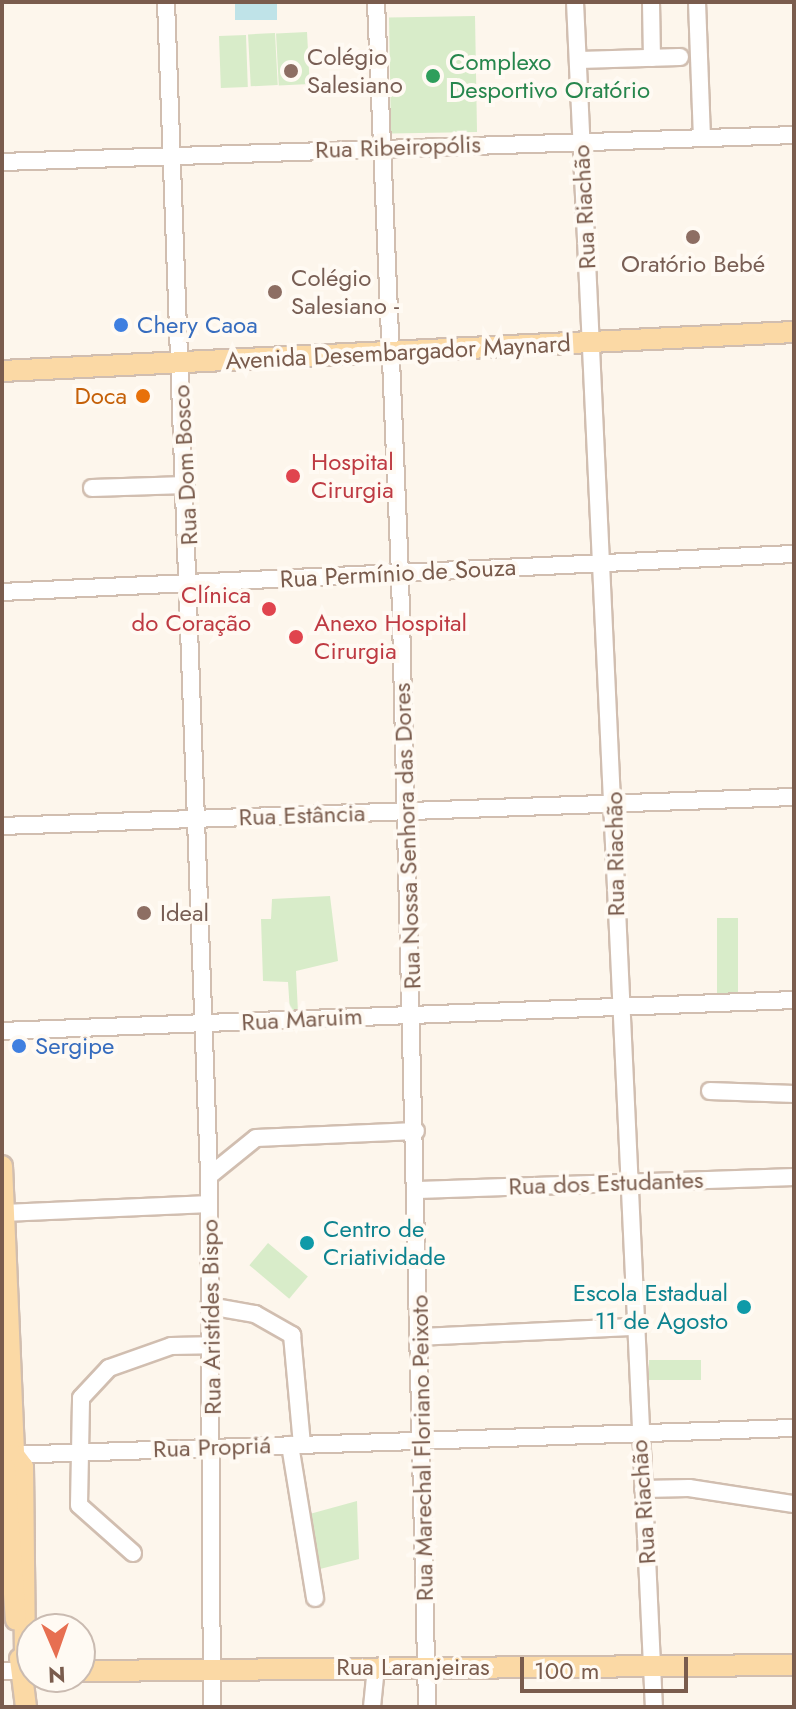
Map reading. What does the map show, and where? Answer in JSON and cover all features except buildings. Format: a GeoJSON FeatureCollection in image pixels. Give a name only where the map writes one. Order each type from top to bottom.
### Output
{"type":"FeatureCollection","features":[{"type":"Feature","properties":{"kind":"main road","name":"Avenida Desembargador Maynard"},"geometry":{"type":"LineString","coordinates":[[2,382],[794,332]]}},
{"type":"Feature","properties":{"kind":"main road","name":"Avenida Desembargador Maynard"},"geometry":{"type":"LineString","coordinates":[[591,347],[794,345]]}},
{"type":"Feature","properties":{"kind":"main road","name":"Avenida Desembargador Maynard"},"geometry":{"type":"LineString","coordinates":[[2,371],[180,369]]}},
{"type":"Feature","properties":{"kind":"main road"},"geometry":{"type":"LineString","coordinates":[[2,1166],[8,1455],[5,1468],[21,1613]]}},
{"type":"Feature","properties":{"kind":"main road","name":"Rua Laranjeiras"},"geometry":{"type":"LineString","coordinates":[[96,1671],[794,1665]]}},
{"type":"Feature","properties":{"kind":"street","name":"Rua Dom Bosco"},"geometry":{"type":"LineString","coordinates":[[166,2],[169,158],[190,584],[192,819],[200,1024]]}},
{"type":"Feature","properties":{"kind":"street","name":"Rua Nossa Senhora das Dores"},"geometry":{"type":"LineString","coordinates":[[376,2],[379,148],[400,575],[419,1190]]}},
{"type":"Feature","properties":{"kind":"street","name":"Rua Riachão"},"geometry":{"type":"LineString","coordinates":[[575,2],[599,561],[615,802],[618,1008],[654,1707]]}},
{"type":"Feature","properties":{"kind":"street"},"geometry":{"type":"LineString","coordinates":[[651,2],[652,58]]}},
{"type":"Feature","properties":{"kind":"street"},"geometry":{"type":"LineString","coordinates":[[697,2],[702,138]]}},
{"type":"Feature","properties":{"kind":"street"},"geometry":{"type":"LineString","coordinates":[[579,60],[680,57]]}},
{"type":"Feature","properties":{"kind":"street","name":"Rua Ribeiropólis"},"geometry":{"type":"LineString","coordinates":[[2,162],[169,158],[581,139],[794,135]]}},
{"type":"Feature","properties":{"kind":"street"},"geometry":{"type":"LineString","coordinates":[[92,488],[186,485]]}},
{"type":"Feature","properties":{"kind":"street","name":"Rua Permínio de Souza"},"geometry":{"type":"LineString","coordinates":[[2,592],[794,554]]}},
{"type":"Feature","properties":{"kind":"street","name":"Rua Estância"},"geometry":{"type":"LineString","coordinates":[[2,826],[794,797]]}},
{"type":"Feature","properties":{"kind":"street","name":"Rua Maruim"},"geometry":{"type":"LineString","coordinates":[[2,1031],[794,1000]]}},
{"type":"Feature","properties":{"kind":"street","name":"Rua Aristídes Bispo"},"geometry":{"type":"LineString","coordinates":[[200,1024],[209,1176],[214,1447],[212,1707]]}},
{"type":"Feature","properties":{"kind":"street"},"geometry":{"type":"LineString","coordinates":[[710,1091],[794,1094]]}},
{"type":"Feature","properties":{"kind":"street"},"geometry":{"type":"LineString","coordinates":[[209,1176],[256,1138],[416,1131]]}},
{"type":"Feature","properties":{"kind":"street","name":"Rua dos Estudantes"},"geometry":{"type":"LineString","coordinates":[[419,1190],[794,1177]]}},
{"type":"Feature","properties":{"kind":"street","name":"Rua Marechal Floriano Peixoto"},"geometry":{"type":"LineString","coordinates":[[419,1190],[427,1707]]}},
{"type":"Feature","properties":{"kind":"street"},"geometry":{"type":"LineString","coordinates":[[3,1213],[208,1204]]}},
{"type":"Feature","properties":{"kind":"street"},"geometry":{"type":"LineString","coordinates":[[209,1306],[255,1314],[292,1335],[296,1444],[315,1598]]}},
{"type":"Feature","properties":{"kind":"street"},"geometry":{"type":"LineString","coordinates":[[419,1337],[634,1327]]}},
{"type":"Feature","properties":{"kind":"street"},"geometry":{"type":"LineString","coordinates":[[133,1553],[79,1505],[76,1452],[81,1398],[91,1383],[139,1356],[210,1345]]}},
{"type":"Feature","properties":{"kind":"street","name":"Rua Propriá"},"geometry":{"type":"LineString","coordinates":[[8,1455],[794,1428]]}},
{"type":"Feature","properties":{"kind":"street"},"geometry":{"type":"LineString","coordinates":[[643,1489],[689,1488],[794,1504]]}},
{"type":"Feature","properties":{"kind":"street"},"geometry":{"type":"LineString","coordinates":[[372,1707],[376,1667]]}},
{"type":"Feature","properties":{"kind":"green space","name":"Complexo Desportivo Oratório"},"geometry":{"type":"Polygon","coordinates":[[[475,16],[477,132],[391,133],[389,18],[475,16]]]}},
{"type":"Feature","properties":{"kind":"green space"},"geometry":{"type":"Polygon","coordinates":[[[307,32],[310,84],[279,86],[276,34],[307,32]]]}},
{"type":"Feature","properties":{"kind":"green space"},"geometry":{"type":"Polygon","coordinates":[[[275,33],[278,85],[251,86],[248,34],[275,33]]]}},
{"type":"Feature","properties":{"kind":"green space"},"geometry":{"type":"Polygon","coordinates":[[[246,35],[248,87],[221,88],[219,36],[246,35]]]}},
{"type":"Feature","properties":{"kind":"green space"},"geometry":{"type":"Polygon","coordinates":[[[330,896],[338,961],[296,971],[298,1013],[290,1012],[288,982],[263,981],[261,919],[271,919],[272,899],[330,896]]]}},
{"type":"Feature","properties":{"kind":"green space"},"geometry":{"type":"Polygon","coordinates":[[[717,918],[738,918],[738,995],[717,995],[717,918]]]}},
{"type":"Feature","properties":{"kind":"green space"},"geometry":{"type":"Polygon","coordinates":[[[268,1243],[308,1276],[289,1299],[249,1265],[268,1243]]]}},
{"type":"Feature","properties":{"kind":"green space"},"geometry":{"type":"Polygon","coordinates":[[[649,1360],[701,1360],[701,1380],[649,1380],[649,1360]]]}},
{"type":"Feature","properties":{"kind":"green space"},"geometry":{"type":"Polygon","coordinates":[[[357,1501],[359,1559],[320,1569],[306,1515],[357,1501]]]}},
{"type":"Feature","properties":{"kind":"water"},"geometry":{"type":"Polygon","coordinates":[[[235,2],[277,2],[277,20],[235,20],[235,2]]]}},
{"type":"Feature","properties":{"kind":"place","name":"Colégio Salesiano"},"geometry":{"type":"Point","coordinates":[291,71]}},
{"type":"Feature","properties":{"kind":"place","name":"Complexo Desportivo Oratório"},"geometry":{"type":"Point","coordinates":[433,76]}},
{"type":"Feature","properties":{"kind":"place","name":"Oratório Bebé"},"geometry":{"type":"Point","coordinates":[693,237]}},
{"type":"Feature","properties":{"kind":"place","name":"Colégio Salesiano -"},"geometry":{"type":"Point","coordinates":[275,292]}},
{"type":"Feature","properties":{"kind":"place","name":"Chery Caoa"},"geometry":{"type":"Point","coordinates":[121,325]}},
{"type":"Feature","properties":{"kind":"place","name":"Doca"},"geometry":{"type":"Point","coordinates":[143,396]}},
{"type":"Feature","properties":{"kind":"place","name":"Hospital Cirurgia"},"geometry":{"type":"Point","coordinates":[293,476]}},
{"type":"Feature","properties":{"kind":"place","name":"Clínica do Coração"},"geometry":{"type":"Point","coordinates":[269,609]}},
{"type":"Feature","properties":{"kind":"place","name":"Anexo Hospital Cirurgia"},"geometry":{"type":"Point","coordinates":[296,637]}},
{"type":"Feature","properties":{"kind":"place","name":"Ideal"},"geometry":{"type":"Point","coordinates":[144,913]}},
{"type":"Feature","properties":{"kind":"place","name":"Sergipe"},"geometry":{"type":"Point","coordinates":[19,1046]}},
{"type":"Feature","properties":{"kind":"place","name":"Centro de Criatividade"},"geometry":{"type":"Point","coordinates":[307,1243]}},
{"type":"Feature","properties":{"kind":"place","name":"Escola Estadual 11 de Agosto"},"geometry":{"type":"Point","coordinates":[744,1307]}}]}
